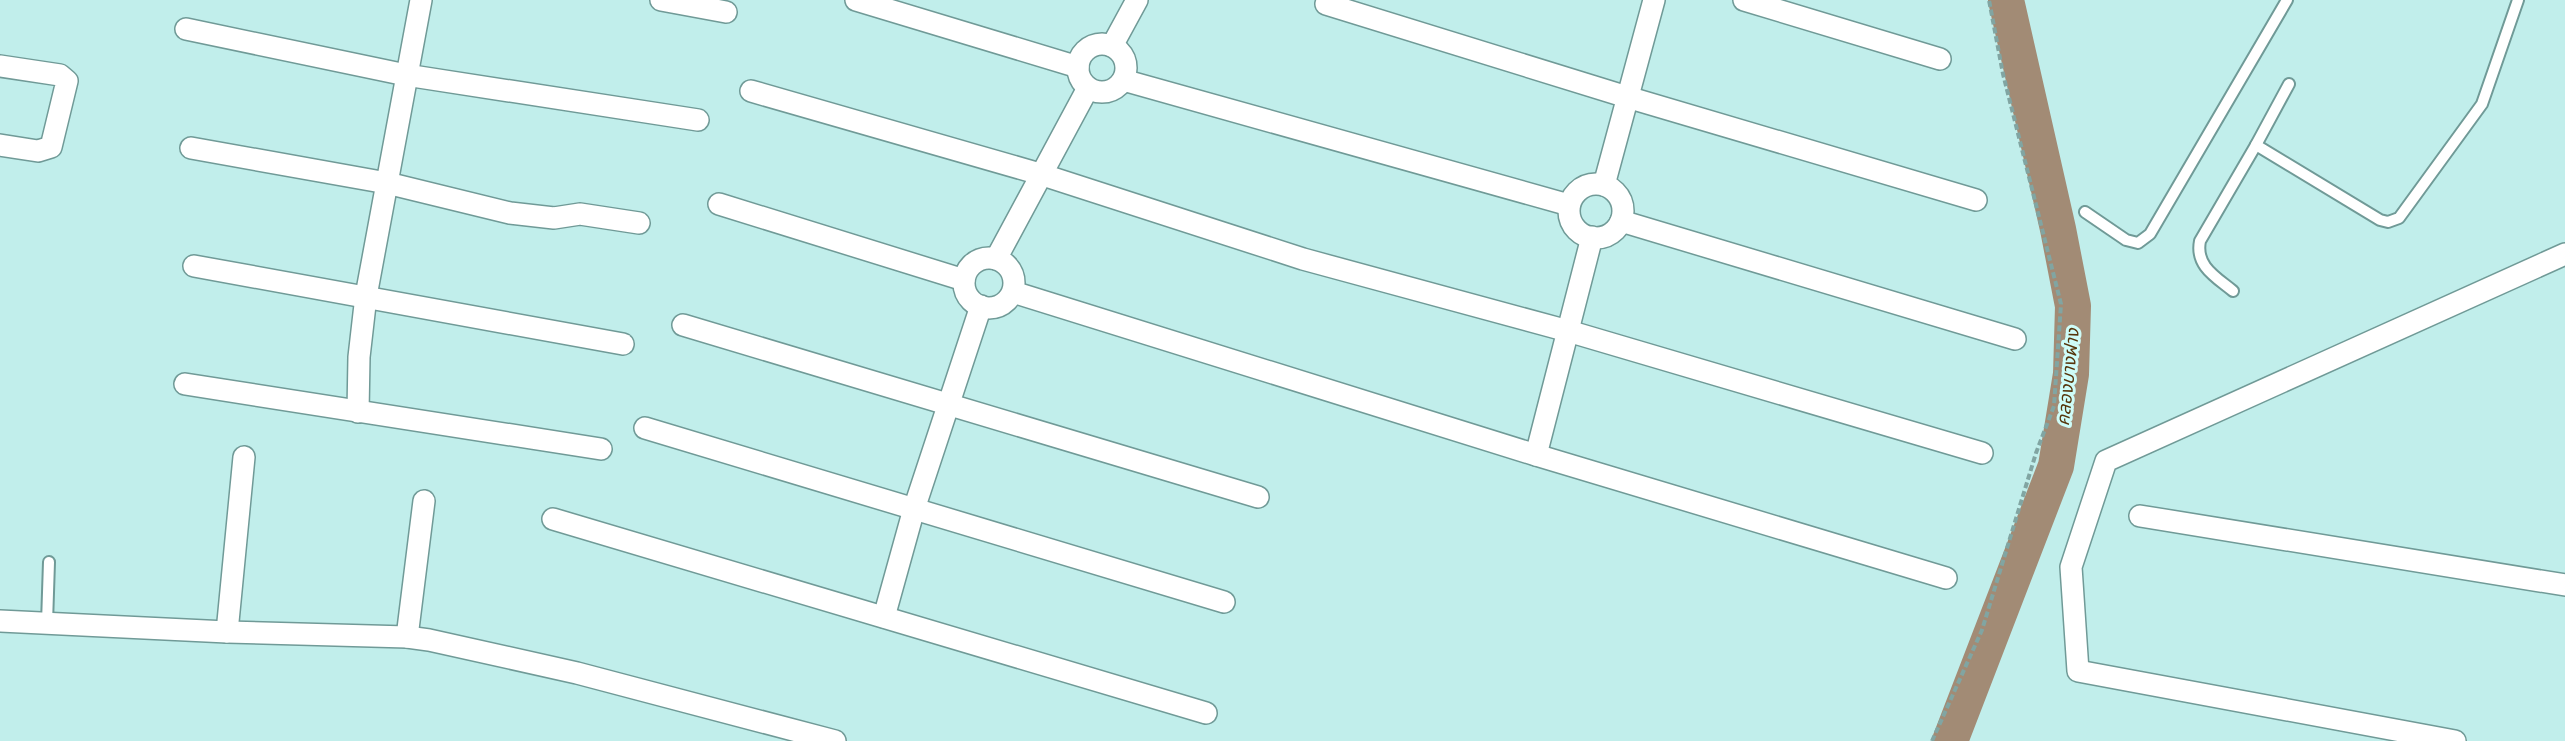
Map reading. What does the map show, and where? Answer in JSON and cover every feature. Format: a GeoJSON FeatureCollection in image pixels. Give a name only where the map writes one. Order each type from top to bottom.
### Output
{"type":"FeatureCollection","features":[{"type":"Feature","properties":{"kind":"street"},"geometry":{"type":"LineString","coordinates":[[358,412],[358,357],[366,296],[421,0]]}},
{"type":"Feature","properties":{"kind":"street"},"geometry":{"type":"LineString","coordinates":[[661,0],[726,12]]}},
{"type":"Feature","properties":{"kind":"street"},"geometry":{"type":"LineString","coordinates":[[856,0],[1078,68]]}},
{"type":"Feature","properties":{"kind":"street"},"geometry":{"type":"LineString","coordinates":[[1112,46],[1137,0]]}},
{"type":"Feature","properties":{"kind":"street"},"geometry":{"type":"LineString","coordinates":[[1604,185],[1654,0]]}},
{"type":"Feature","properties":{"kind":"street"},"geometry":{"type":"LineString","coordinates":[[1744,0],[1940,59]]}},
{"type":"Feature","properties":{"kind":"street"},"geometry":{"type":"LineString","coordinates":[[1326,4],[1627,97],[1976,200]]}},
{"type":"Feature","properties":{"kind":"street"},"geometry":{"type":"LineString","coordinates":[[186,29],[406,75],[698,120]]}},
{"type":"Feature","properties":{"kind":"street"},"geometry":{"type":"LineString","coordinates":[[1104,44],[1118,50],[1126,64],[1123,80],[1111,90],[1095,91],[1088,88],[1082,82],[1078,68],[1079,60],[1089,47],[1104,44]]}},
{"type":"Feature","properties":{"kind":"street"},"geometry":{"type":"LineString","coordinates":[[0,66],[60,75],[67,81],[51,147],[38,151],[0,145]]}},
{"type":"Feature","properties":{"kind":"street"},"geometry":{"type":"LineString","coordinates":[[1123,80],[1569,206]]}},
{"type":"Feature","properties":{"kind":"street"},"geometry":{"type":"LineString","coordinates":[[996,259],[1088,88]]}},
{"type":"Feature","properties":{"kind":"street"},"geometry":{"type":"LineString","coordinates":[[751,91],[1040,174],[1303,259],[1568,331],[1982,453]]}},
{"type":"Feature","properties":{"kind":"street"},"geometry":{"type":"LineString","coordinates":[[191,148],[387,183],[510,213],[554,218],[580,214],[639,223]]}},
{"type":"Feature","properties":{"kind":"street"},"geometry":{"type":"LineString","coordinates":[[1595,184],[1604,185],[1612,189],[1622,204],[1621,221],[1609,234],[1592,237],[1576,230],[1571,223],[1569,206],[1578,190],[1595,184]]}},
{"type":"Feature","properties":{"kind":"street"},"geometry":{"type":"LineString","coordinates":[[719,204],[964,280]]}},
{"type":"Feature","properties":{"kind":"street"},"geometry":{"type":"LineString","coordinates":[[1621,221],[2015,339]]}},
{"type":"Feature","properties":{"kind":"street"},"geometry":{"type":"LineString","coordinates":[[1536,455],[1592,237]]}},
{"type":"Feature","properties":{"kind":"street"},"geometry":{"type":"LineString","coordinates":[[2455,741],[2078,671],[2071,567],[2106,461],[2565,254]]}},
{"type":"Feature","properties":{"kind":"street"},"geometry":{"type":"LineString","coordinates":[[987,258],[996,259],[1003,262],[1013,274],[1013,292],[1004,303],[997,306],[981,306],[968,296],[964,280],[972,265],[987,258]]}},
{"type":"Feature","properties":{"kind":"street"},"geometry":{"type":"LineString","coordinates":[[194,266],[623,344]]}},
{"type":"Feature","properties":{"kind":"street"},"geometry":{"type":"LineString","coordinates":[[1013,292],[1536,455],[1946,578]]}},
{"type":"Feature","properties":{"kind":"street"},"geometry":{"type":"LineString","coordinates":[[884,617],[914,508],[981,306]]}},
{"type":"Feature","properties":{"kind":"street"},"geometry":{"type":"LineString","coordinates":[[682,325],[1258,497]]}},
{"type":"Feature","properties":{"kind":"street"},"geometry":{"type":"LineString","coordinates":[[185,384],[601,449]]}},
{"type":"Feature","properties":{"kind":"street"},"geometry":{"type":"LineString","coordinates":[[645,428],[1224,602]]}},
{"type":"Feature","properties":{"kind":"street"},"geometry":{"type":"LineString","coordinates":[[227,632],[244,457]]}},
{"type":"Feature","properties":{"kind":"street"},"geometry":{"type":"LineString","coordinates":[[407,637],[424,501]]}},
{"type":"Feature","properties":{"kind":"street"},"geometry":{"type":"LineString","coordinates":[[2140,516],[2565,585]]}},
{"type":"Feature","properties":{"kind":"street"},"geometry":{"type":"LineString","coordinates":[[553,519],[1206,713]]}},
{"type":"Feature","properties":{"kind":"street"},"geometry":{"type":"LineString","coordinates":[[0,621],[429,639],[577,673],[836,741]]}},
{"type":"Feature","properties":{"kind":"lane"},"geometry":{"type":"LineString","coordinates":[[2085,212],[2126,240],[2138,243],[2150,234],[2287,0]]}},
{"type":"Feature","properties":{"kind":"lane"},"geometry":{"type":"LineString","coordinates":[[2256,145],[2380,220],[2388,222],[2399,218],[2482,104],[2518,0]]}},
{"type":"Feature","properties":{"kind":"lane"},"geometry":{"type":"LineString","coordinates":[[2233,291],[2202,264],[2198,253],[2200,242],[2289,84]]}},
{"type":"Feature","properties":{"kind":"lane"},"geometry":{"type":"LineString","coordinates":[[47,623],[50,562]]}},
{"type":"Feature","properties":{"kind":"path"},"geometry":{"type":"LineString","coordinates":[[1932,741],[1982,630],[2036,453],[2054,406],[2061,304],[2003,74],[1989,0]]}},
{"type":"Feature","properties":{"kind":"waterway","name":"คลองบางฝาง"},"geometry":{"type":"LineString","coordinates":[[1950,741],[2056,466],[2071,374],[2073,306],[2058,229],[2006,0]]}}]}
